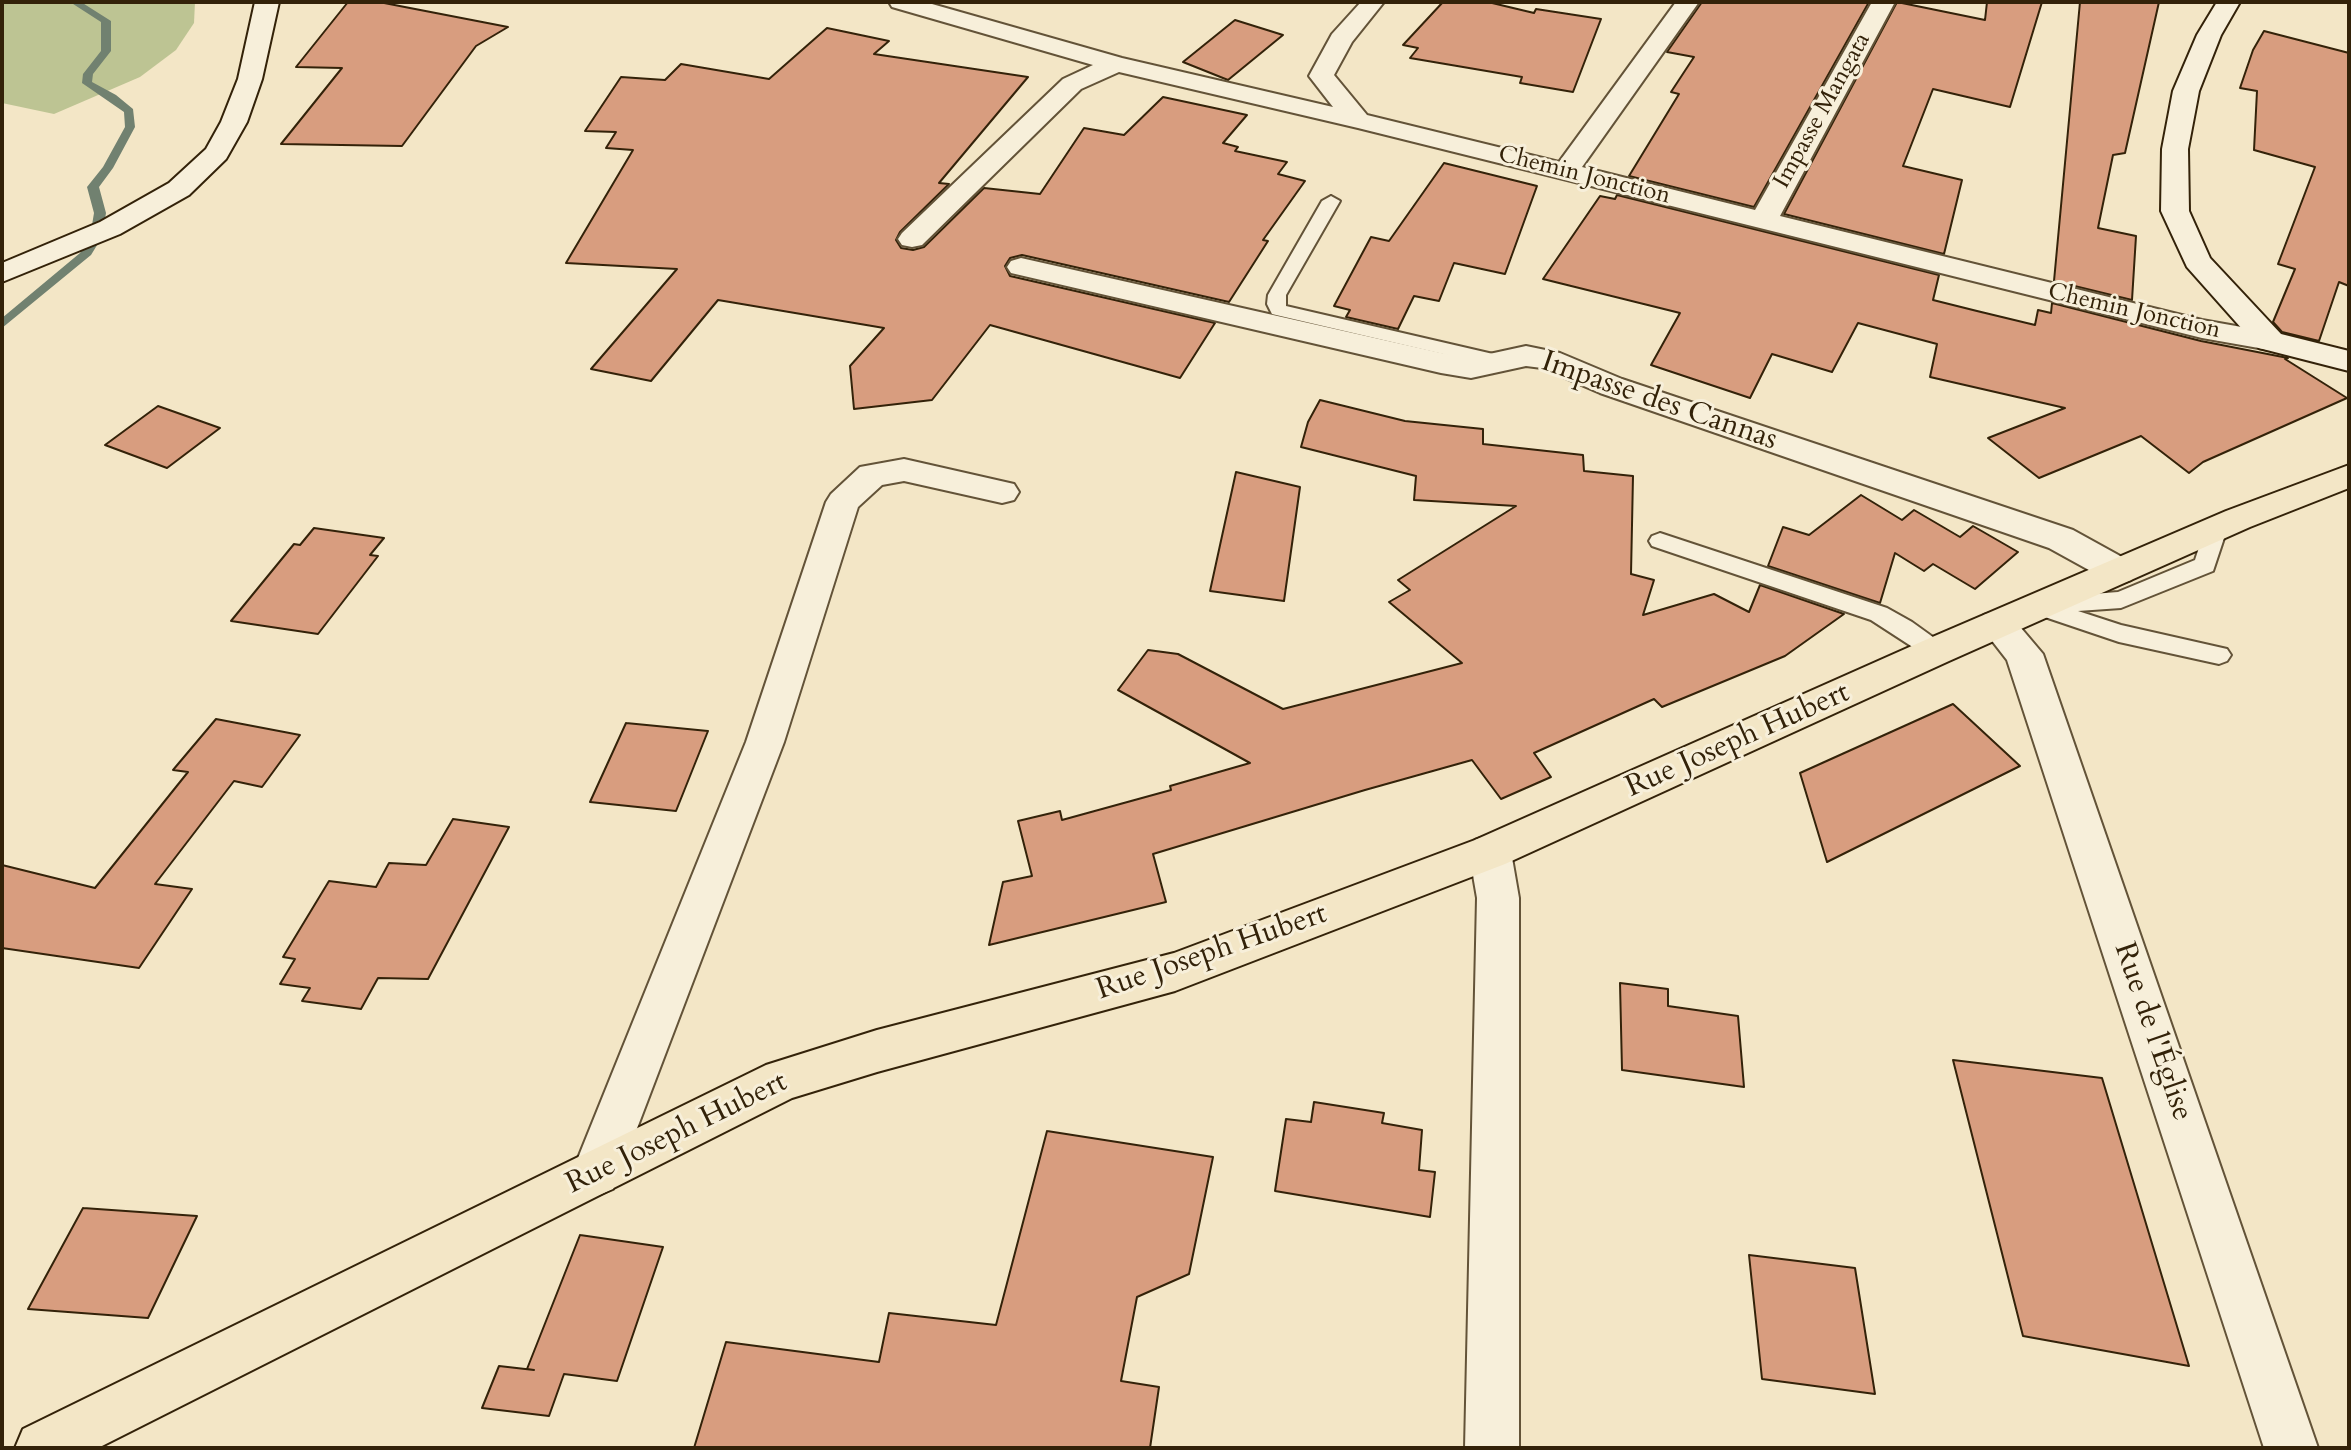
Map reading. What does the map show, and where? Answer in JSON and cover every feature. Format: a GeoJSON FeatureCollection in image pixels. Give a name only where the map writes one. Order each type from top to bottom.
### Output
{"type":"FeatureCollection","features":[{"type":"Feature","properties":{"kind":"main road","name":"Rue Joseph Hubert"},"geometry":{"type":"LineString","coordinates":[[42,1448],[782,1080],[877,1051],[1175,972],[1490,852],[1997,624],[2216,529],[2349,475]]}},
{"type":"Feature","properties":{"kind":"street"},"geometry":{"type":"LineString","coordinates":[[2,273],[110,228],[180,189],[217,153],[234,122],[250,79],[267,2]]}},
{"type":"Feature","properties":{"kind":"street","name":"Chemin Jonction"},"geometry":{"type":"LineString","coordinates":[[900,2],[1116,64],[1358,120],[2189,326],[2270,341],[2349,361]]}},
{"type":"Feature","properties":{"kind":"street"},"geometry":{"type":"LineString","coordinates":[[1358,120],[1321,76],[1340,39],[1373,2]]}},
{"type":"Feature","properties":{"kind":"street"},"geometry":{"type":"LineString","coordinates":[[1565,172],[1688,2]]}},
{"type":"Feature","properties":{"kind":"street","name":"Impasse Mangata"},"geometry":{"type":"LineString","coordinates":[[1763,221],[1884,2]]}},
{"type":"Feature","properties":{"kind":"street"},"geometry":{"type":"LineString","coordinates":[[2228,2],[2209,35],[2186,92],[2175,149],[2175,211],[2197,261],[2270,341]]}},
{"type":"Feature","properties":{"kind":"street"},"geometry":{"type":"LineString","coordinates":[[912,239],[1072,84],[1116,64]]}},
{"type":"Feature","properties":{"kind":"street","name":"Impasse des Cannas"},"geometry":{"type":"LineString","coordinates":[[1021,267],[1441,363],[1471,368],[1526,356],[1549,360],[1611,386],[2061,539],[2119,571]]}},
{"type":"Feature","properties":{"kind":"street"},"geometry":{"type":"LineString","coordinates":[[597,1173],[765,742],[843,502],[872,475],[904,470],[1002,492]]}},
{"type":"Feature","properties":{"kind":"street","name":"Rue de l'Église"},"geometry":{"type":"LineString","coordinates":[[1997,624],[2024,654],[2291,1448]]}},
{"type":"Feature","properties":{"kind":"street"},"geometry":{"type":"LineString","coordinates":[[1490,852],[1498,898],[1492,1448]]}},
{"type":"Feature","properties":{"kind":"lane"},"geometry":{"type":"LineString","coordinates":[[1331,201],[1278,295],[1276,304],[1279,310],[1500,361]]}},
{"type":"Feature","properties":{"kind":"lane"},"geometry":{"type":"LineString","coordinates":[[2043,606],[2121,600],[2206,565],[2216,529]]}},
{"type":"Feature","properties":{"kind":"lane"},"geometry":{"type":"LineString","coordinates":[[1660,541],[1879,614],[1936,651]]}},
{"type":"Feature","properties":{"kind":"lane"},"geometry":{"type":"LineString","coordinates":[[2043,606],[2119,633],[2219,655]]}},
{"type":"Feature","properties":{"kind":"green space"},"geometry":{"type":"Polygon","coordinates":[[[2,2],[195,2],[194,23],[176,50],[140,77],[54,114],[2,103],[2,2]]]}},
{"type":"Feature","properties":{"kind":"building"},"geometry":{"type":"Polygon","coordinates":[[[348,2],[379,2],[508,27],[476,46],[402,146],[281,144],[342,68],[296,67],[348,2]]]}},
{"type":"Feature","properties":{"kind":"building"},"geometry":{"type":"Polygon","coordinates":[[[1443,2],[1488,2],[1534,13],[1536,9],[1601,19],[1573,92],[1520,83],[1522,77],[1410,58],[1418,48],[1403,45],[1443,2]]]}},
{"type":"Feature","properties":{"kind":"building"},"geometry":{"type":"Polygon","coordinates":[[[1702,2],[1869,2],[1754,207],[1629,176],[1679,94],[1671,92],[1694,57],[1667,52],[1702,2]]]}},
{"type":"Feature","properties":{"kind":"building"},"geometry":{"type":"Polygon","coordinates":[[[1897,2],[1985,20],[1987,2],[2042,2],[2010,107],[1933,89],[1903,166],[1962,180],[1944,254],[1784,214],[1897,2]]]}},
{"type":"Feature","properties":{"kind":"building"},"geometry":{"type":"Polygon","coordinates":[[[2080,2],[2159,2],[2125,153],[2113,155],[2098,228],[2136,236],[2132,300],[2054,281],[2080,2]]]}},
{"type":"Feature","properties":{"kind":"building"},"geometry":{"type":"Polygon","coordinates":[[[1235,20],[1283,35],[1228,80],[1183,62],[1235,20]]]}},
{"type":"Feature","properties":{"kind":"building"},"geometry":{"type":"Polygon","coordinates":[[[827,28],[889,41],[874,54],[1028,77],[939,183],[949,184],[900,232],[896,240],[901,248],[913,250],[924,247],[984,188],[1040,194],[1084,128],[1124,135],[1163,97],[1247,115],[1223,143],[1238,147],[1235,151],[1287,162],[1278,174],[1305,181],[1263,240],[1268,241],[1229,302],[1022,255],[1010,258],[1005,266],[1010,276],[1215,323],[1180,378],[990,325],[932,400],[854,409],[850,366],[884,328],[718,300],[651,381],[591,369],[677,269],[566,263],[633,150],[606,148],[616,132],[585,131],[621,77],[665,80],[681,64],[769,79],[827,28]]]}},
{"type":"Feature","properties":{"kind":"building"},"geometry":{"type":"Polygon","coordinates":[[[2264,31],[2349,53],[2349,286],[2339,282],[2319,341],[2282,332],[2273,322],[2295,269],[2278,264],[2315,167],[2254,150],[2257,91],[2240,88],[2253,50],[2264,31]]]}},
{"type":"Feature","properties":{"kind":"building"},"geometry":{"type":"Polygon","coordinates":[[[1444,163],[1537,186],[1505,274],[1454,263],[1439,301],[1414,296],[1398,329],[1346,317],[1350,310],[1334,306],[1371,237],[1389,241],[1444,163]]]}},
{"type":"Feature","properties":{"kind":"building"},"geometry":{"type":"Polygon","coordinates":[[[1617,195],[1939,275],[1933,300],[1977,311],[2035,325],[2038,310],[2051,313],[2052,303],[2201,341],[2288,358],[2285,359],[2347,398],[2203,462],[2189,473],[2141,436],[2039,478],[1988,438],[2065,408],[1930,377],[1937,344],[1858,323],[1832,372],[1772,354],[1750,398],[1651,365],[1680,313],[1543,279],[1600,196],[1615,199],[1617,195]]]}},
{"type":"Feature","properties":{"kind":"building"},"geometry":{"type":"Polygon","coordinates":[[[1320,400],[1405,421],[1483,429],[1483,444],[1583,455],[1584,471],[1633,476],[1631,574],[1654,580],[1643,615],[1714,594],[1749,612],[1760,585],[1844,614],[1785,656],[1662,707],[1654,699],[1534,753],[1551,777],[1501,799],[1472,760],[1365,790],[1153,854],[1166,902],[989,945],[1003,882],[1032,876],[1018,821],[1060,811],[1062,820],[1171,790],[1170,786],[1250,763],[1118,690],[1148,650],[1178,654],[1283,709],[1462,663],[1389,602],[1410,590],[1398,580],[1516,506],[1414,500],[1416,476],[1301,447],[1308,422],[1320,400]]]}},
{"type":"Feature","properties":{"kind":"building"},"geometry":{"type":"Polygon","coordinates":[[[158,406],[220,428],[167,468],[105,445],[158,406]]]}},
{"type":"Feature","properties":{"kind":"building"},"geometry":{"type":"Polygon","coordinates":[[[1236,472],[1300,487],[1284,601],[1210,591],[1236,472]]]}},
{"type":"Feature","properties":{"kind":"building"},"geometry":{"type":"Polygon","coordinates":[[[1861,495],[1902,520],[1914,510],[1960,537],[1973,526],[2018,552],[1975,589],[1933,564],[1924,571],[1895,553],[1880,603],[1768,566],[1783,527],[1809,535],[1861,495]]]}},
{"type":"Feature","properties":{"kind":"building"},"geometry":{"type":"Polygon","coordinates":[[[314,528],[384,538],[370,555],[378,556],[318,634],[231,621],[294,544],[300,545],[314,528]]]}},
{"type":"Feature","properties":{"kind":"building"},"geometry":{"type":"Polygon","coordinates":[[[1953,704],[2020,766],[1827,862],[1800,773],[1953,704]]]}},
{"type":"Feature","properties":{"kind":"building"},"geometry":{"type":"Polygon","coordinates":[[[216,719],[300,735],[262,787],[234,781],[155,884],[192,889],[139,968],[2,948],[2,865],[95,888],[188,772],[173,770],[216,719]]]}},
{"type":"Feature","properties":{"kind":"building"},"geometry":{"type":"Polygon","coordinates":[[[626,723],[708,731],[676,811],[590,802],[626,723]]]}},
{"type":"Feature","properties":{"kind":"building"},"geometry":{"type":"Polygon","coordinates":[[[453,819],[509,827],[428,979],[378,978],[361,1009],[302,1001],[310,988],[280,984],[295,959],[283,957],[329,881],[376,887],[389,863],[426,865],[453,819]]]}},
{"type":"Feature","properties":{"kind":"building"},"geometry":{"type":"Polygon","coordinates":[[[1620,983],[1668,989],[1668,1006],[1738,1016],[1744,1087],[1622,1070],[1620,983]]]}},
{"type":"Feature","properties":{"kind":"building"},"geometry":{"type":"Polygon","coordinates":[[[1953,1060],[2102,1078],[2189,1366],[2023,1336],[1953,1060]]]}},
{"type":"Feature","properties":{"kind":"building"},"geometry":{"type":"Polygon","coordinates":[[[1314,1102],[1384,1113],[1382,1123],[1422,1130],[1419,1170],[1435,1172],[1430,1217],[1275,1191],[1286,1119],[1311,1122],[1314,1102]]]}},
{"type":"Feature","properties":{"kind":"building"},"geometry":{"type":"Polygon","coordinates":[[[1047,1131],[1213,1157],[1189,1274],[1137,1297],[1121,1381],[1159,1387],[1150,1448],[694,1448],[726,1342],[879,1362],[889,1313],[996,1325],[1047,1131]]]}},
{"type":"Feature","properties":{"kind":"building"},"geometry":{"type":"Polygon","coordinates":[[[83,1208],[197,1216],[148,1318],[28,1309],[83,1208]]]}},
{"type":"Feature","properties":{"kind":"building"},"geometry":{"type":"Polygon","coordinates":[[[580,1235],[663,1247],[617,1381],[564,1374],[549,1416],[482,1408],[499,1366],[534,1370],[527,1369],[580,1235]]]}},
{"type":"Feature","properties":{"kind":"building"},"geometry":{"type":"Polygon","coordinates":[[[1749,1255],[1855,1268],[1875,1394],[1762,1379],[1749,1255]]]}},
{"type":"Feature","properties":{"kind":"waterway"},"geometry":{"type":"LineString","coordinates":[[2,324],[85,255],[96,237],[100,213],[93,187],[108,168],[130,127],[129,111],[112,97],[87,83],[88,74],[106,51],[106,21],[75,2]]}}]}
